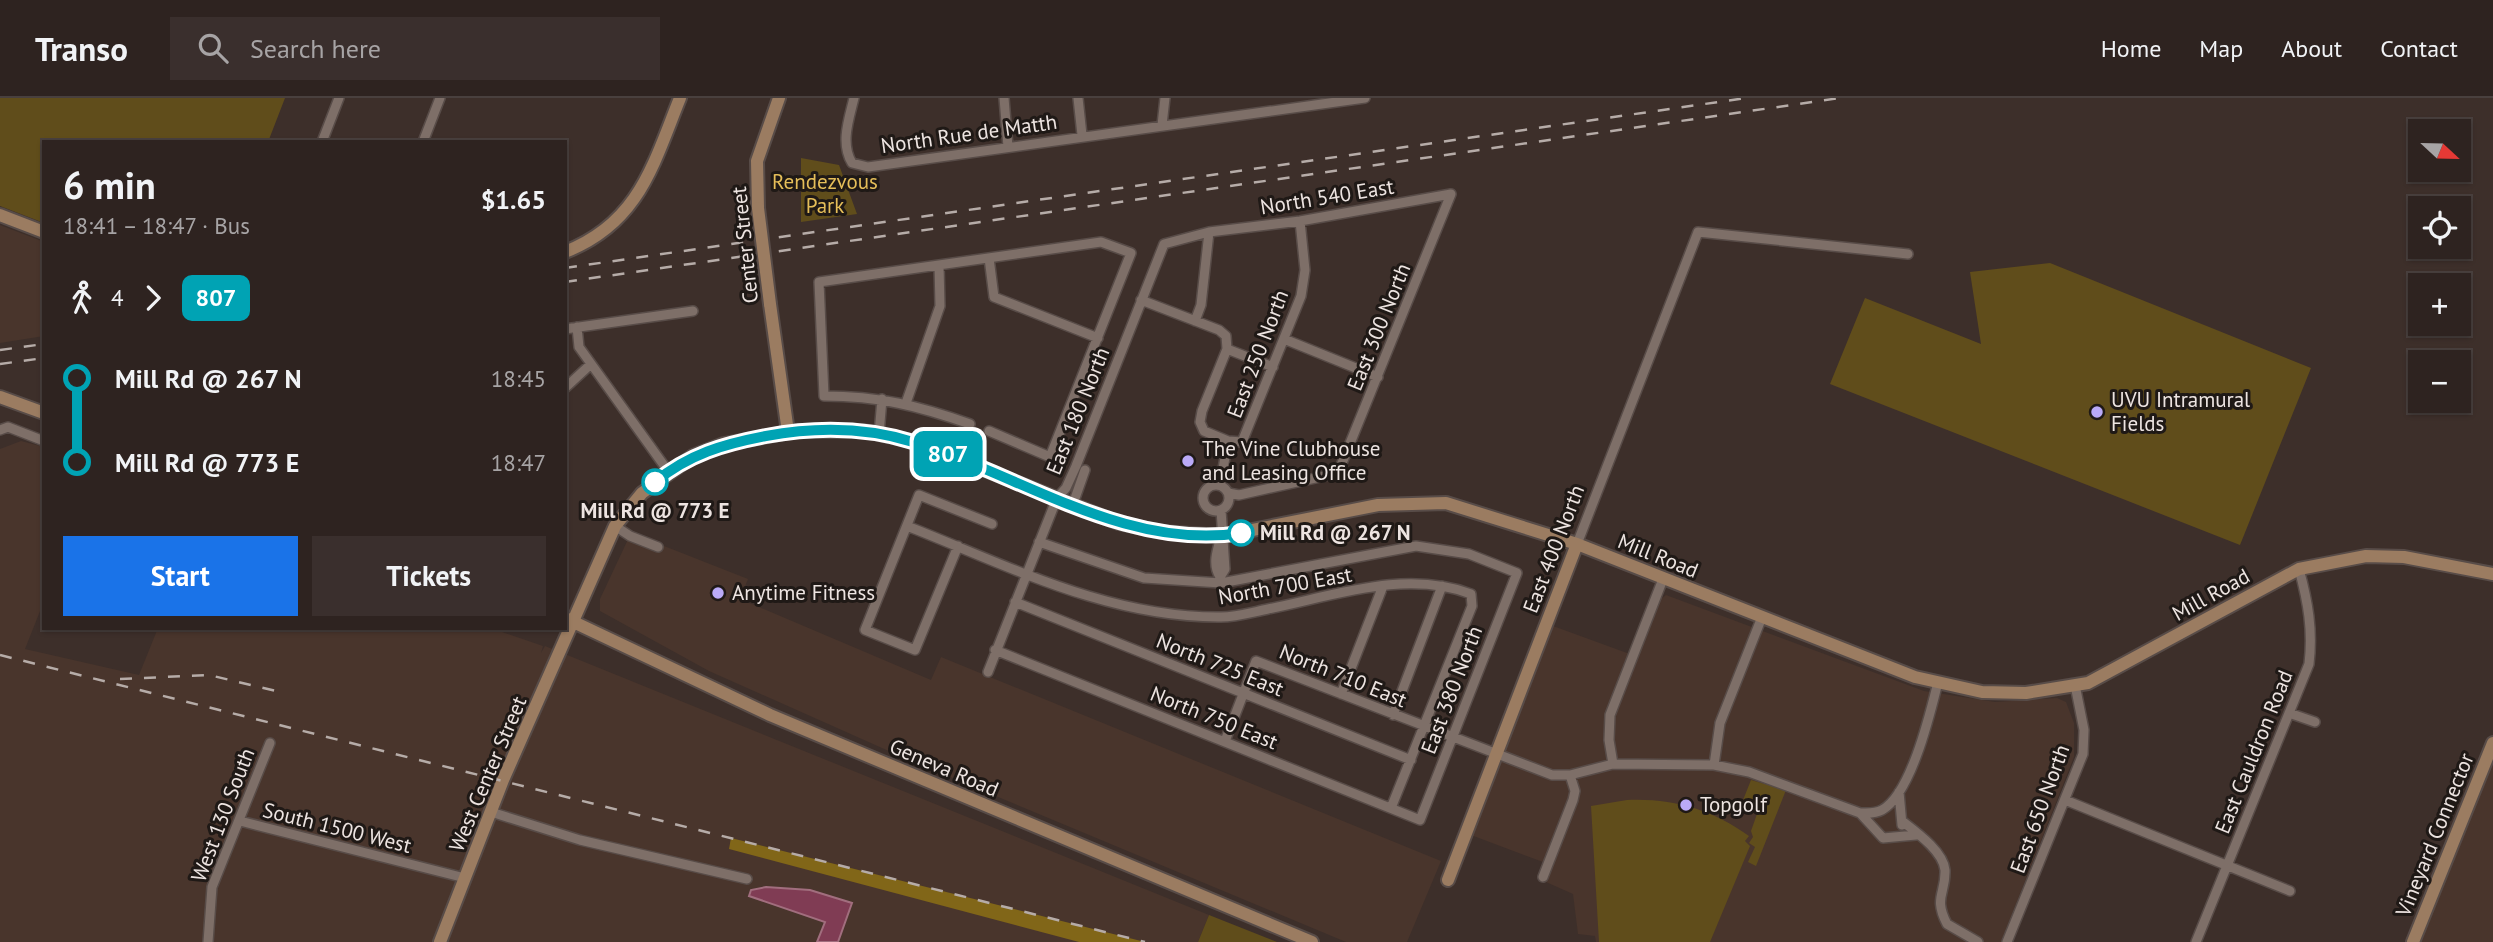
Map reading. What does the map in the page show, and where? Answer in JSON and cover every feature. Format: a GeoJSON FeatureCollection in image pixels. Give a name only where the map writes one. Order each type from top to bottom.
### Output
{"type":"FeatureCollection","features":[{"type":"Feature","properties":{"kind":"main road"},"geometry":{"type":"LineString","coordinates":[[567,250],[584,244],[610,228],[631,206],[645,184],[680,98]]}},
{"type":"Feature","properties":{"kind":"main road","name":"Center Street"},"geometry":{"type":"LineString","coordinates":[[779,98],[757,161],[758,208],[788,432]]}},
{"type":"Feature","properties":{"kind":"main road"},"geometry":{"type":"LineString","coordinates":[[0,215],[42,231]]}},
{"type":"Feature","properties":{"kind":"main road"},"geometry":{"type":"LineString","coordinates":[[0,397],[42,412]]}},
{"type":"Feature","properties":{"kind":"main road","name":"Mill Road"},"geometry":{"type":"LineString","coordinates":[[668,471],[694,456],[724,444],[811,430],[878,434],[912,441],[1119,523],[1161,532],[1222,536],[1378,505],[1446,503],[1577,544],[1914,677],[1982,692],[2026,692],[2088,683],[2299,569],[2366,556],[2404,557],[2493,575]]}},
{"type":"Feature","properties":{"kind":"main road","name":"West Center Street"},"geometry":{"type":"LineString","coordinates":[[570,620],[615,526],[642,493],[668,471]]}},
{"type":"Feature","properties":{"kind":"main road","name":"East 400 North"},"geometry":{"type":"LineString","coordinates":[[1448,880],[1494,754],[1577,544]]}},
{"type":"Feature","properties":{"kind":"main road","name":"Geneva Road"},"geometry":{"type":"LineString","coordinates":[[570,620],[770,715],[1312,942]]}},
{"type":"Feature","properties":{"kind":"main road","name":"West Center Street"},"geometry":{"type":"LineString","coordinates":[[440,942],[566,630]]}},
{"type":"Feature","properties":{"kind":"main road","name":"Vineyard Connector"},"geometry":{"type":"LineString","coordinates":[[2413,942],[2493,743]]}},
{"type":"Feature","properties":{"kind":"street"},"geometry":{"type":"LineString","coordinates":[[323,140],[339,98]]}},
{"type":"Feature","properties":{"kind":"street"},"geometry":{"type":"LineString","coordinates":[[424,140],[440,98]]}},
{"type":"Feature","properties":{"kind":"street","name":"North Rue de Matth"},"geometry":{"type":"LineString","coordinates":[[854,98],[846,129],[847,154],[852,163],[868,167],[1087,134],[1365,98]]}},
{"type":"Feature","properties":{"kind":"street"},"geometry":{"type":"LineString","coordinates":[[1004,98],[1008,147]]}},
{"type":"Feature","properties":{"kind":"street"},"geometry":{"type":"LineString","coordinates":[[1078,98],[1087,134]]}},
{"type":"Feature","properties":{"kind":"street"},"geometry":{"type":"LineString","coordinates":[[1162,125],[1165,98]]}},
{"type":"Feature","properties":{"kind":"street","name":"North 540 East"},"geometry":{"type":"LineString","coordinates":[[1209,232],[1300,220],[1451,194]]}},
{"type":"Feature","properties":{"kind":"street","name":"East 300 North"},"geometry":{"type":"LineString","coordinates":[[1228,493],[1239,495],[1338,473],[1451,194]]}},
{"type":"Feature","properties":{"kind":"street","name":"East 250 North"},"geometry":{"type":"LineString","coordinates":[[1220,485],[1228,441],[1242,442],[1301,296],[1305,270],[1300,220]]}},
{"type":"Feature","properties":{"kind":"street"},"geometry":{"type":"LineString","coordinates":[[1195,321],[1201,305],[1209,232]]}},
{"type":"Feature","properties":{"kind":"street","name":"East 180 North"},"geometry":{"type":"LineString","coordinates":[[988,672],[1057,498],[1074,473],[1164,244],[1209,232]]}},
{"type":"Feature","properties":{"kind":"street","name":"East 400 North"},"geometry":{"type":"LineString","coordinates":[[1577,544],[1698,232],[1909,254]]}},
{"type":"Feature","properties":{"kind":"street"},"geometry":{"type":"LineString","coordinates":[[970,424],[906,403],[824,396],[820,282],[1101,242],[1131,253],[1051,457],[989,431]]}},
{"type":"Feature","properties":{"kind":"street"},"geometry":{"type":"LineString","coordinates":[[989,258],[994,297],[1098,338]]}},
{"type":"Feature","properties":{"kind":"street"},"geometry":{"type":"LineString","coordinates":[[906,403],[940,306],[939,265]]}},
{"type":"Feature","properties":{"kind":"street"},"geometry":{"type":"LineString","coordinates":[[1141,300],[1226,336],[1227,349],[1200,422],[1204,431],[1228,441]]}},
{"type":"Feature","properties":{"kind":"street"},"geometry":{"type":"LineString","coordinates":[[567,328],[693,311]]}},
{"type":"Feature","properties":{"kind":"street"},"geometry":{"type":"LineString","coordinates":[[577,327],[579,347],[668,471]]}},
{"type":"Feature","properties":{"kind":"street"},"geometry":{"type":"LineString","coordinates":[[1284,339],[1378,377]]}},
{"type":"Feature","properties":{"kind":"street"},"geometry":{"type":"LineString","coordinates":[[1227,349],[1273,367]]}},
{"type":"Feature","properties":{"kind":"street"},"geometry":{"type":"LineString","coordinates":[[567,386],[592,364]]}},
{"type":"Feature","properties":{"kind":"street"},"geometry":{"type":"LineString","coordinates":[[878,434],[883,399]]}},
{"type":"Feature","properties":{"kind":"street"},"geometry":{"type":"LineString","coordinates":[[0,430],[8,427],[42,440]]}},
{"type":"Feature","properties":{"kind":"street","name":"East 180 North"},"geometry":{"type":"LineString","coordinates":[[1073,504],[1086,470]]}},
{"type":"Feature","properties":{"kind":"street"},"geometry":{"type":"LineString","coordinates":[[1220,485],[1228,493],[1227,505],[1221,510],[1208,508],[1204,500],[1208,488],[1220,485]]}},
{"type":"Feature","properties":{"kind":"street"},"geometry":{"type":"LineString","coordinates":[[958,546],[915,650],[865,630],[919,495],[992,524]]}},
{"type":"Feature","properties":{"kind":"street"},"geometry":{"type":"LineString","coordinates":[[1221,510],[1222,536]]}},
{"type":"Feature","properties":{"kind":"street"},"geometry":{"type":"LineString","coordinates":[[615,526],[630,536],[658,547]]}},
{"type":"Feature","properties":{"kind":"street"},"geometry":{"type":"LineString","coordinates":[[906,526],[1026,574]]}},
{"type":"Feature","properties":{"kind":"street","name":"East 380 North"},"geometry":{"type":"LineString","coordinates":[[1039,542],[1144,578],[1221,583],[1416,546],[1469,554],[1517,573],[1420,820]]}},
{"type":"Feature","properties":{"kind":"street","name":"East Cauldron Road"},"geometry":{"type":"LineString","coordinates":[[2196,942],[2309,664],[2312,637],[2309,609],[2299,569]]}},
{"type":"Feature","properties":{"kind":"street","name":"North 700 East"},"geometry":{"type":"LineString","coordinates":[[1026,574],[1133,610],[1173,616],[1224,617],[1412,582],[1471,593],[1472,606],[1424,728]]}},
{"type":"Feature","properties":{"kind":"street"},"geometry":{"type":"LineString","coordinates":[[1613,764],[1609,740],[1610,715],[1663,579]]}},
{"type":"Feature","properties":{"kind":"street"},"geometry":{"type":"LineString","coordinates":[[1341,694],[1383,586]]}},
{"type":"Feature","properties":{"kind":"street"},"geometry":{"type":"LineString","coordinates":[[1393,715],[1442,586]]}},
{"type":"Feature","properties":{"kind":"street","name":"North 725 East"},"geometry":{"type":"LineString","coordinates":[[1015,602],[1411,760]]}},
{"type":"Feature","properties":{"kind":"street"},"geometry":{"type":"LineString","coordinates":[[1714,765],[1720,723],[1762,617]]}},
{"type":"Feature","properties":{"kind":"street","name":"North 750 East"},"geometry":{"type":"LineString","coordinates":[[995,650],[1420,820]]}},
{"type":"Feature","properties":{"kind":"street","name":"North 710 East"},"geometry":{"type":"LineString","coordinates":[[1244,694],[1256,661],[1494,754]]}},
{"type":"Feature","properties":{"kind":"street"},"geometry":{"type":"LineString","coordinates":[[1875,832],[1873,819],[1899,792],[1927,725],[1938,682]]}},
{"type":"Feature","properties":{"kind":"street","name":"East 650 North"},"geometry":{"type":"LineString","coordinates":[[2007,942],[2083,754],[2084,730],[2075,685]]}},
{"type":"Feature","properties":{"kind":"street"},"geometry":{"type":"LineString","coordinates":[[1224,741],[1244,694]]}},
{"type":"Feature","properties":{"kind":"street"},"geometry":{"type":"LineString","coordinates":[[2289,713],[2315,722]]}},
{"type":"Feature","properties":{"kind":"street"},"geometry":{"type":"LineString","coordinates":[[1391,808],[1424,728]]}},
{"type":"Feature","properties":{"kind":"street","name":"West 130 South"},"geometry":{"type":"LineString","coordinates":[[208,942],[212,887],[270,743]]}},
{"type":"Feature","properties":{"kind":"street"},"geometry":{"type":"LineString","coordinates":[[1494,754],[1552,775],[1570,775],[1613,764],[1714,765],[1749,772],[1860,813],[1893,810],[1916,835],[1937,851],[1945,870],[1940,898],[1947,924],[1978,942]]}},
{"type":"Feature","properties":{"kind":"street"},"geometry":{"type":"LineString","coordinates":[[1543,877],[1573,800],[1575,791],[1570,775]]}},
{"type":"Feature","properties":{"kind":"street"},"geometry":{"type":"LineString","coordinates":[[1897,835],[1901,819],[1899,792]]}},
{"type":"Feature","properties":{"kind":"street"},"geometry":{"type":"LineString","coordinates":[[2065,800],[2290,891]]}},
{"type":"Feature","properties":{"kind":"street"},"geometry":{"type":"LineString","coordinates":[[491,812],[580,840],[747,879]]}},
{"type":"Feature","properties":{"kind":"street"},"geometry":{"type":"LineString","coordinates":[[1860,813],[1883,838],[1916,835]]}},
{"type":"Feature","properties":{"kind":"street","name":"South 1500 West"},"geometry":{"type":"LineString","coordinates":[[240,821],[465,878]]}},
{"type":"Feature","properties":{"kind":"shaded area"},"geometry":{"type":"Polygon","coordinates":[[[0,225],[42,241],[42,336],[0,343],[0,225]]]}},
{"type":"Feature","properties":{"kind":"shaded area"},"geometry":{"type":"Polygon","coordinates":[[[21,441],[42,446],[42,606],[25,649],[139,675],[157,630],[496,630],[543,646],[541,653],[545,646],[1209,915],[1198,942],[0,942],[0,449],[21,441]]]}},
{"type":"Feature","properties":{"kind":"shaded area"},"geometry":{"type":"Polygon","coordinates":[[[631,533],[748,579],[740,599],[931,680],[941,657],[1441,861],[1407,942],[1346,942],[900,756],[709,671],[600,611],[600,599],[631,533]]]}},
{"type":"Feature","properties":{"kind":"shaded area"},"geometry":{"type":"Polygon","coordinates":[[[1666,595],[1924,691],[1995,702],[2057,698],[2066,702],[2074,723],[2074,757],[2001,942],[1596,942],[1595,936],[1578,934],[1573,894],[1537,878],[1543,862],[1471,835],[1553,626],[1638,657],[1661,599],[1666,595]]]}},
{"type":"Feature","properties":{"kind":"shaded area"},"geometry":{"type":"Polygon","coordinates":[[[2493,758],[2493,942],[2417,942],[2493,758]]]}},
{"type":"Feature","properties":{"kind":"shaded area"},"geometry":{"type":"Polygon","coordinates":[[[731,838],[1145,942],[1079,942],[729,849],[731,838]]]}},
{"type":"Feature","properties":{"kind":"shaded area"},"geometry":{"type":"Polygon","coordinates":[[[766,887],[810,890],[852,903],[838,942],[817,942],[825,922],[749,896],[751,890],[766,887]]]}},
{"type":"Feature","properties":{"kind":"green space"},"geometry":{"type":"Polygon","coordinates":[[[0,98],[285,98],[269,140],[42,140],[42,222],[0,206],[0,98]]]}},
{"type":"Feature","properties":{"kind":"green space","name":"Rendezvous Park"},"geometry":{"type":"Polygon","coordinates":[[[801,158],[839,165],[857,214],[801,222],[801,158]]]}},
{"type":"Feature","properties":{"kind":"green space","name":"UVU Intramural Fields"},"geometry":{"type":"Polygon","coordinates":[[[2050,263],[2311,368],[2240,545],[1830,384],[1865,298],[1981,344],[1970,272],[2050,263]]]}},
{"type":"Feature","properties":{"kind":"green space"},"geometry":{"type":"Polygon","coordinates":[[[1751,780],[1786,790],[1756,866],[1748,862],[1755,847],[1749,843],[1753,837],[1751,831],[1757,814],[1741,805],[1751,780]]]}},
{"type":"Feature","properties":{"kind":"green space","name":"Topgolf"},"geometry":{"type":"Polygon","coordinates":[[[1627,800],[1660,801],[1691,807],[1720,819],[1749,836],[1745,841],[1750,846],[1710,942],[1599,942],[1591,806],[1627,800]]]}},
{"type":"Feature","properties":{"kind":"green space"},"geometry":{"type":"Polygon","coordinates":[[[1209,915],[1277,942],[1198,942],[1209,915]]]}},
{"type":"Feature","properties":{"kind":"railway"},"geometry":{"type":"LineString","coordinates":[[567,268],[1746,98]]}},
{"type":"Feature","properties":{"kind":"railway"},"geometry":{"type":"LineString","coordinates":[[567,282],[1840,98]]}},
{"type":"Feature","properties":{"kind":"railway"},"geometry":{"type":"LineString","coordinates":[[0,350],[42,344]]}},
{"type":"Feature","properties":{"kind":"railway"},"geometry":{"type":"LineString","coordinates":[[0,364],[42,358]]}},
{"type":"Feature","properties":{"kind":"railway"},"geometry":{"type":"LineString","coordinates":[[0,655],[1145,942]]}},
{"type":"Feature","properties":{"kind":"railway"},"geometry":{"type":"LineString","coordinates":[[120,679],[209,675],[276,691]]}},
{"type":"Feature","properties":{"kind":"bus line","name":"807"},"geometry":{"type":"LineString","coordinates":[[655,482],[694,456],[724,444],[796,431],[864,431],[912,441],[1119,523],[1161,532],[1222,536],[1241,533]]}},
{"type":"Feature","properties":{"kind":"place","name":"UVU Intramural Fields"},"geometry":{"type":"Point","coordinates":[2097,412]}},
{"type":"Feature","properties":{"kind":"place","name":"The Vine Clubhouse and Leasing Office"},"geometry":{"type":"Point","coordinates":[1188,461]}},
{"type":"Feature","properties":{"kind":"place","name":"Mill Rd @ 773 E"},"geometry":{"type":"Point","coordinates":[655,482]}},
{"type":"Feature","properties":{"kind":"place","name":"Mill Rd @ 267 N"},"geometry":{"type":"Point","coordinates":[1241,533]}},
{"type":"Feature","properties":{"kind":"place","name":"Anytime Fitness"},"geometry":{"type":"Point","coordinates":[718,593]}},
{"type":"Feature","properties":{"kind":"place","name":"Topgolf"},"geometry":{"type":"Point","coordinates":[1686,805]}}]}
